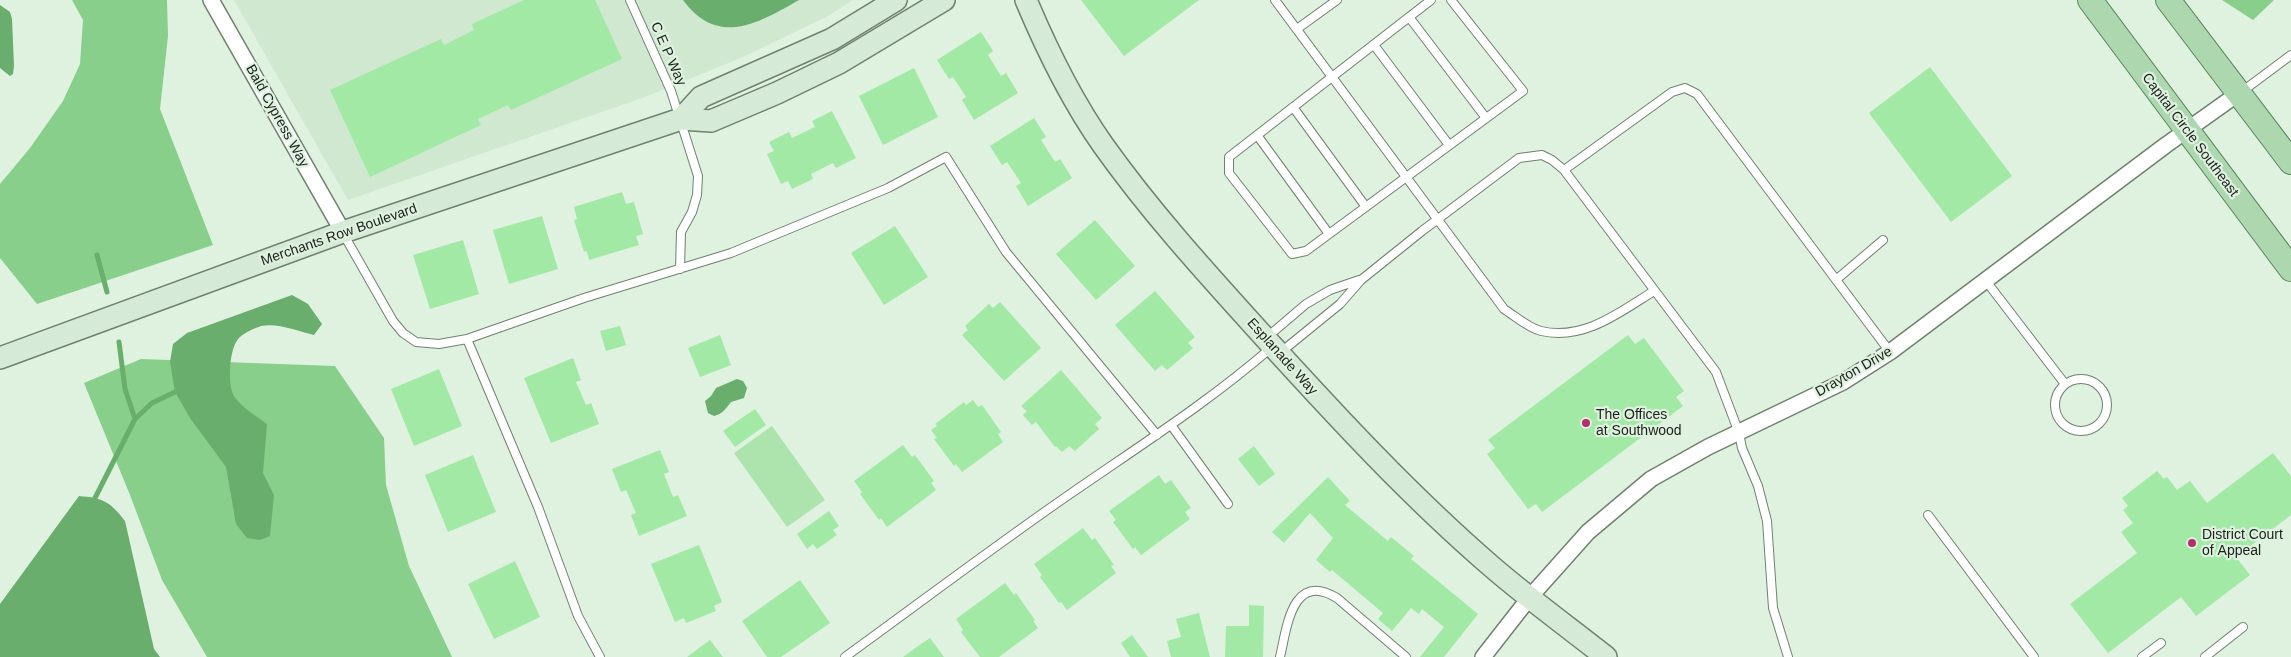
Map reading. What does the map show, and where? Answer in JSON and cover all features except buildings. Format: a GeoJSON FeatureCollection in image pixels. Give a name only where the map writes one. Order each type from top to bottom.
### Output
{"type":"FeatureCollection","features":[{"type":"Feature","properties":{"kind":"main road","name":"Capital Circle Southeast"},"geometry":{"type":"LineString","coordinates":[[2090,0],[2186,131],[2291,269]]}},
{"type":"Feature","properties":{"kind":"main road"},"geometry":{"type":"LineString","coordinates":[[2168,0],[2291,162]]}},
{"type":"Feature","properties":{"kind":"street","name":"Bald Cypress Way"},"geometry":{"type":"LineString","coordinates":[[211,0],[343,232]]}},
{"type":"Feature","properties":{"kind":"street","name":"Merchants Row Boulevard"},"geometry":{"type":"LineString","coordinates":[[680,118],[701,97],[832,39],[896,0]]}},
{"type":"Feature","properties":{"kind":"street","name":"Merchants Row Boulevard"},"geometry":{"type":"LineString","coordinates":[[0,358],[343,232],[680,118],[711,122],[777,94],[839,63],[944,0]]}},
{"type":"Feature","properties":{"kind":"street","name":"Esplanade Way"},"geometry":{"type":"LineString","coordinates":[[1026,0],[1039,32],[1066,84],[1102,144],[1206,275],[1338,419],[1393,474],[1484,560],[1606,657]]}},
{"type":"Feature","properties":{"kind":"street","name":"Drayton Drive"},"geometry":{"type":"LineString","coordinates":[[1483,657],[1530,597],[1588,532],[1651,480],[1708,447],[1843,382],[1890,352],[2186,131],[2239,94]]}},
{"type":"Feature","properties":{"kind":"lane","name":"C E P Way"},"geometry":{"type":"LineString","coordinates":[[630,0],[671,91],[698,176],[694,204],[681,232],[680,269]]}},
{"type":"Feature","properties":{"kind":"lane"},"geometry":{"type":"LineString","coordinates":[[1275,0],[1504,309],[1540,331],[1562,333],[1593,327],[1654,291]]}},
{"type":"Feature","properties":{"kind":"lane"},"geometry":{"type":"LineString","coordinates":[[1297,29],[1337,0]]}},
{"type":"Feature","properties":{"kind":"lane"},"geometry":{"type":"LineString","coordinates":[[1432,0],[1229,157],[1229,173],[1292,254],[1306,251],[1523,91],[1451,0]]}},
{"type":"Feature","properties":{"kind":"lane"},"geometry":{"type":"LineString","coordinates":[[1409,17],[1486,118]]}},
{"type":"Feature","properties":{"kind":"lane"},"geometry":{"type":"LineString","coordinates":[[1374,45],[1449,145]]}},
{"type":"Feature","properties":{"kind":"lane"},"geometry":{"type":"LineString","coordinates":[[2239,94],[2291,55]]}},
{"type":"Feature","properties":{"kind":"lane"},"geometry":{"type":"LineString","coordinates":[[1564,170],[1672,92],[1685,88],[1697,94],[1890,352]]}},
{"type":"Feature","properties":{"kind":"lane"},"geometry":{"type":"LineString","coordinates":[[1293,108],[1366,206]]}},
{"type":"Feature","properties":{"kind":"lane"},"geometry":{"type":"LineString","coordinates":[[1257,135],[1328,234]]}},
{"type":"Feature","properties":{"kind":"lane"},"geometry":{"type":"LineString","coordinates":[[845,657],[1067,496],[1172,425],[1245,371],[1273,346],[1340,304],[1361,280],[1437,219],[1519,158],[1542,155],[1552,160],[1564,170],[1716,372],[1739,433],[1742,448],[1758,486],[1767,520],[1773,608],[1788,657]]}},
{"type":"Feature","properties":{"kind":"lane"},"geometry":{"type":"LineString","coordinates":[[343,232],[393,321],[403,333],[416,342],[439,344],[467,339],[584,298],[731,253],[808,223],[888,188],[946,157],[1006,252],[1157,435]]}},
{"type":"Feature","properties":{"kind":"lane"},"geometry":{"type":"LineString","coordinates":[[1837,279],[1884,240]]}},
{"type":"Feature","properties":{"kind":"lane"},"geometry":{"type":"LineString","coordinates":[[1273,346],[1306,304],[1330,290],[1361,280]]}},
{"type":"Feature","properties":{"kind":"lane"},"geometry":{"type":"LineString","coordinates":[[1986,281],[2065,384]]}},
{"type":"Feature","properties":{"kind":"lane"},"geometry":{"type":"LineString","coordinates":[[467,339],[538,507],[578,616],[600,657]]}},
{"type":"Feature","properties":{"kind":"lane"},"geometry":{"type":"LineString","coordinates":[[2083,379],[2092,381],[2100,386],[2107,402],[2107,411],[2097,426],[2088,431],[2078,432],[2062,424],[2054,408],[2059,390],[2065,384],[2083,379]]}},
{"type":"Feature","properties":{"kind":"lane"},"geometry":{"type":"LineString","coordinates":[[1172,425],[1228,504]]}},
{"type":"Feature","properties":{"kind":"lane"},"geometry":{"type":"LineString","coordinates":[[1928,515],[2034,657]]}},
{"type":"Feature","properties":{"kind":"lane"},"geometry":{"type":"LineString","coordinates":[[1280,657],[1295,602],[1308,592],[1325,592],[1337,598],[1406,657]]}},
{"type":"Feature","properties":{"kind":"lane"},"geometry":{"type":"LineString","coordinates":[[2205,657],[2243,627]]}},
{"type":"Feature","properties":{"kind":"lane"},"geometry":{"type":"LineString","coordinates":[[2142,657],[2161,643]]}},
{"type":"Feature","properties":{"kind":"shaded area"},"geometry":{"type":"Polygon","coordinates":[[[72,0],[167,0],[168,36],[160,109],[213,245],[37,304],[0,258],[0,184],[30,148],[63,101],[80,64],[83,20],[72,0]]]}},
{"type":"Feature","properties":{"kind":"shaded area"},"geometry":{"type":"Polygon","coordinates":[[[234,0],[853,0],[828,16],[743,57],[645,97],[348,200],[234,0]]]}},
{"type":"Feature","properties":{"kind":"shaded area"},"geometry":{"type":"Polygon","coordinates":[[[683,0],[799,0],[753,23],[738,27],[724,27],[710,23],[696,14],[683,0]]]}},
{"type":"Feature","properties":{"kind":"shaded area"},"geometry":{"type":"Polygon","coordinates":[[[2222,0],[2274,0],[2253,20],[2222,0]]]}},
{"type":"Feature","properties":{"kind":"shaded area"},"geometry":{"type":"Polygon","coordinates":[[[0,5],[10,12],[12,19],[14,66],[13,74],[10,76],[0,68],[0,5]]]}},
{"type":"Feature","properties":{"kind":"shaded area"},"geometry":{"type":"Polygon","coordinates":[[[292,295],[308,304],[322,324],[314,335],[281,326],[261,326],[240,337],[233,348],[231,356],[230,383],[234,396],[245,408],[267,424],[263,473],[274,495],[270,536],[260,540],[247,538],[236,524],[226,467],[190,418],[175,392],[170,362],[173,344],[187,333],[292,295]]]}},
{"type":"Feature","properties":{"kind":"shaded area"},"geometry":{"type":"Polygon","coordinates":[[[141,359],[335,366],[384,438],[386,485],[409,566],[452,657],[207,657],[162,580],[130,495],[84,383],[141,359]]]}},
{"type":"Feature","properties":{"kind":"shaded area"},"geometry":{"type":"Polygon","coordinates":[[[737,379],[743,381],[747,388],[744,398],[731,402],[720,414],[714,416],[708,413],[705,401],[716,388],[737,379]]]}},
{"type":"Feature","properties":{"kind":"shaded area"},"geometry":{"type":"Polygon","coordinates":[[[772,426],[825,500],[787,527],[734,453],[772,426]]]}},
{"type":"Feature","properties":{"kind":"shaded area"},"geometry":{"type":"Polygon","coordinates":[[[79,496],[105,502],[115,509],[125,521],[154,649],[160,657],[0,657],[0,604],[79,496]]]}},
{"type":"Feature","properties":{"kind":"waterway"},"geometry":{"type":"LineString","coordinates":[[97,255],[107,292]]}},
{"type":"Feature","properties":{"kind":"waterway"},"geometry":{"type":"LineString","coordinates":[[119,342],[125,389],[135,419]]}},
{"type":"Feature","properties":{"kind":"waterway"},"geometry":{"type":"LineString","coordinates":[[95,498],[135,419],[152,403],[175,392]]}},
{"type":"Feature","properties":{"kind":"place","name":"The Offices at Southwood"},"geometry":{"type":"Point","coordinates":[1586,423]}},
{"type":"Feature","properties":{"kind":"place","name":"District Court of Appeal"},"geometry":{"type":"Point","coordinates":[2192,543]}}]}
